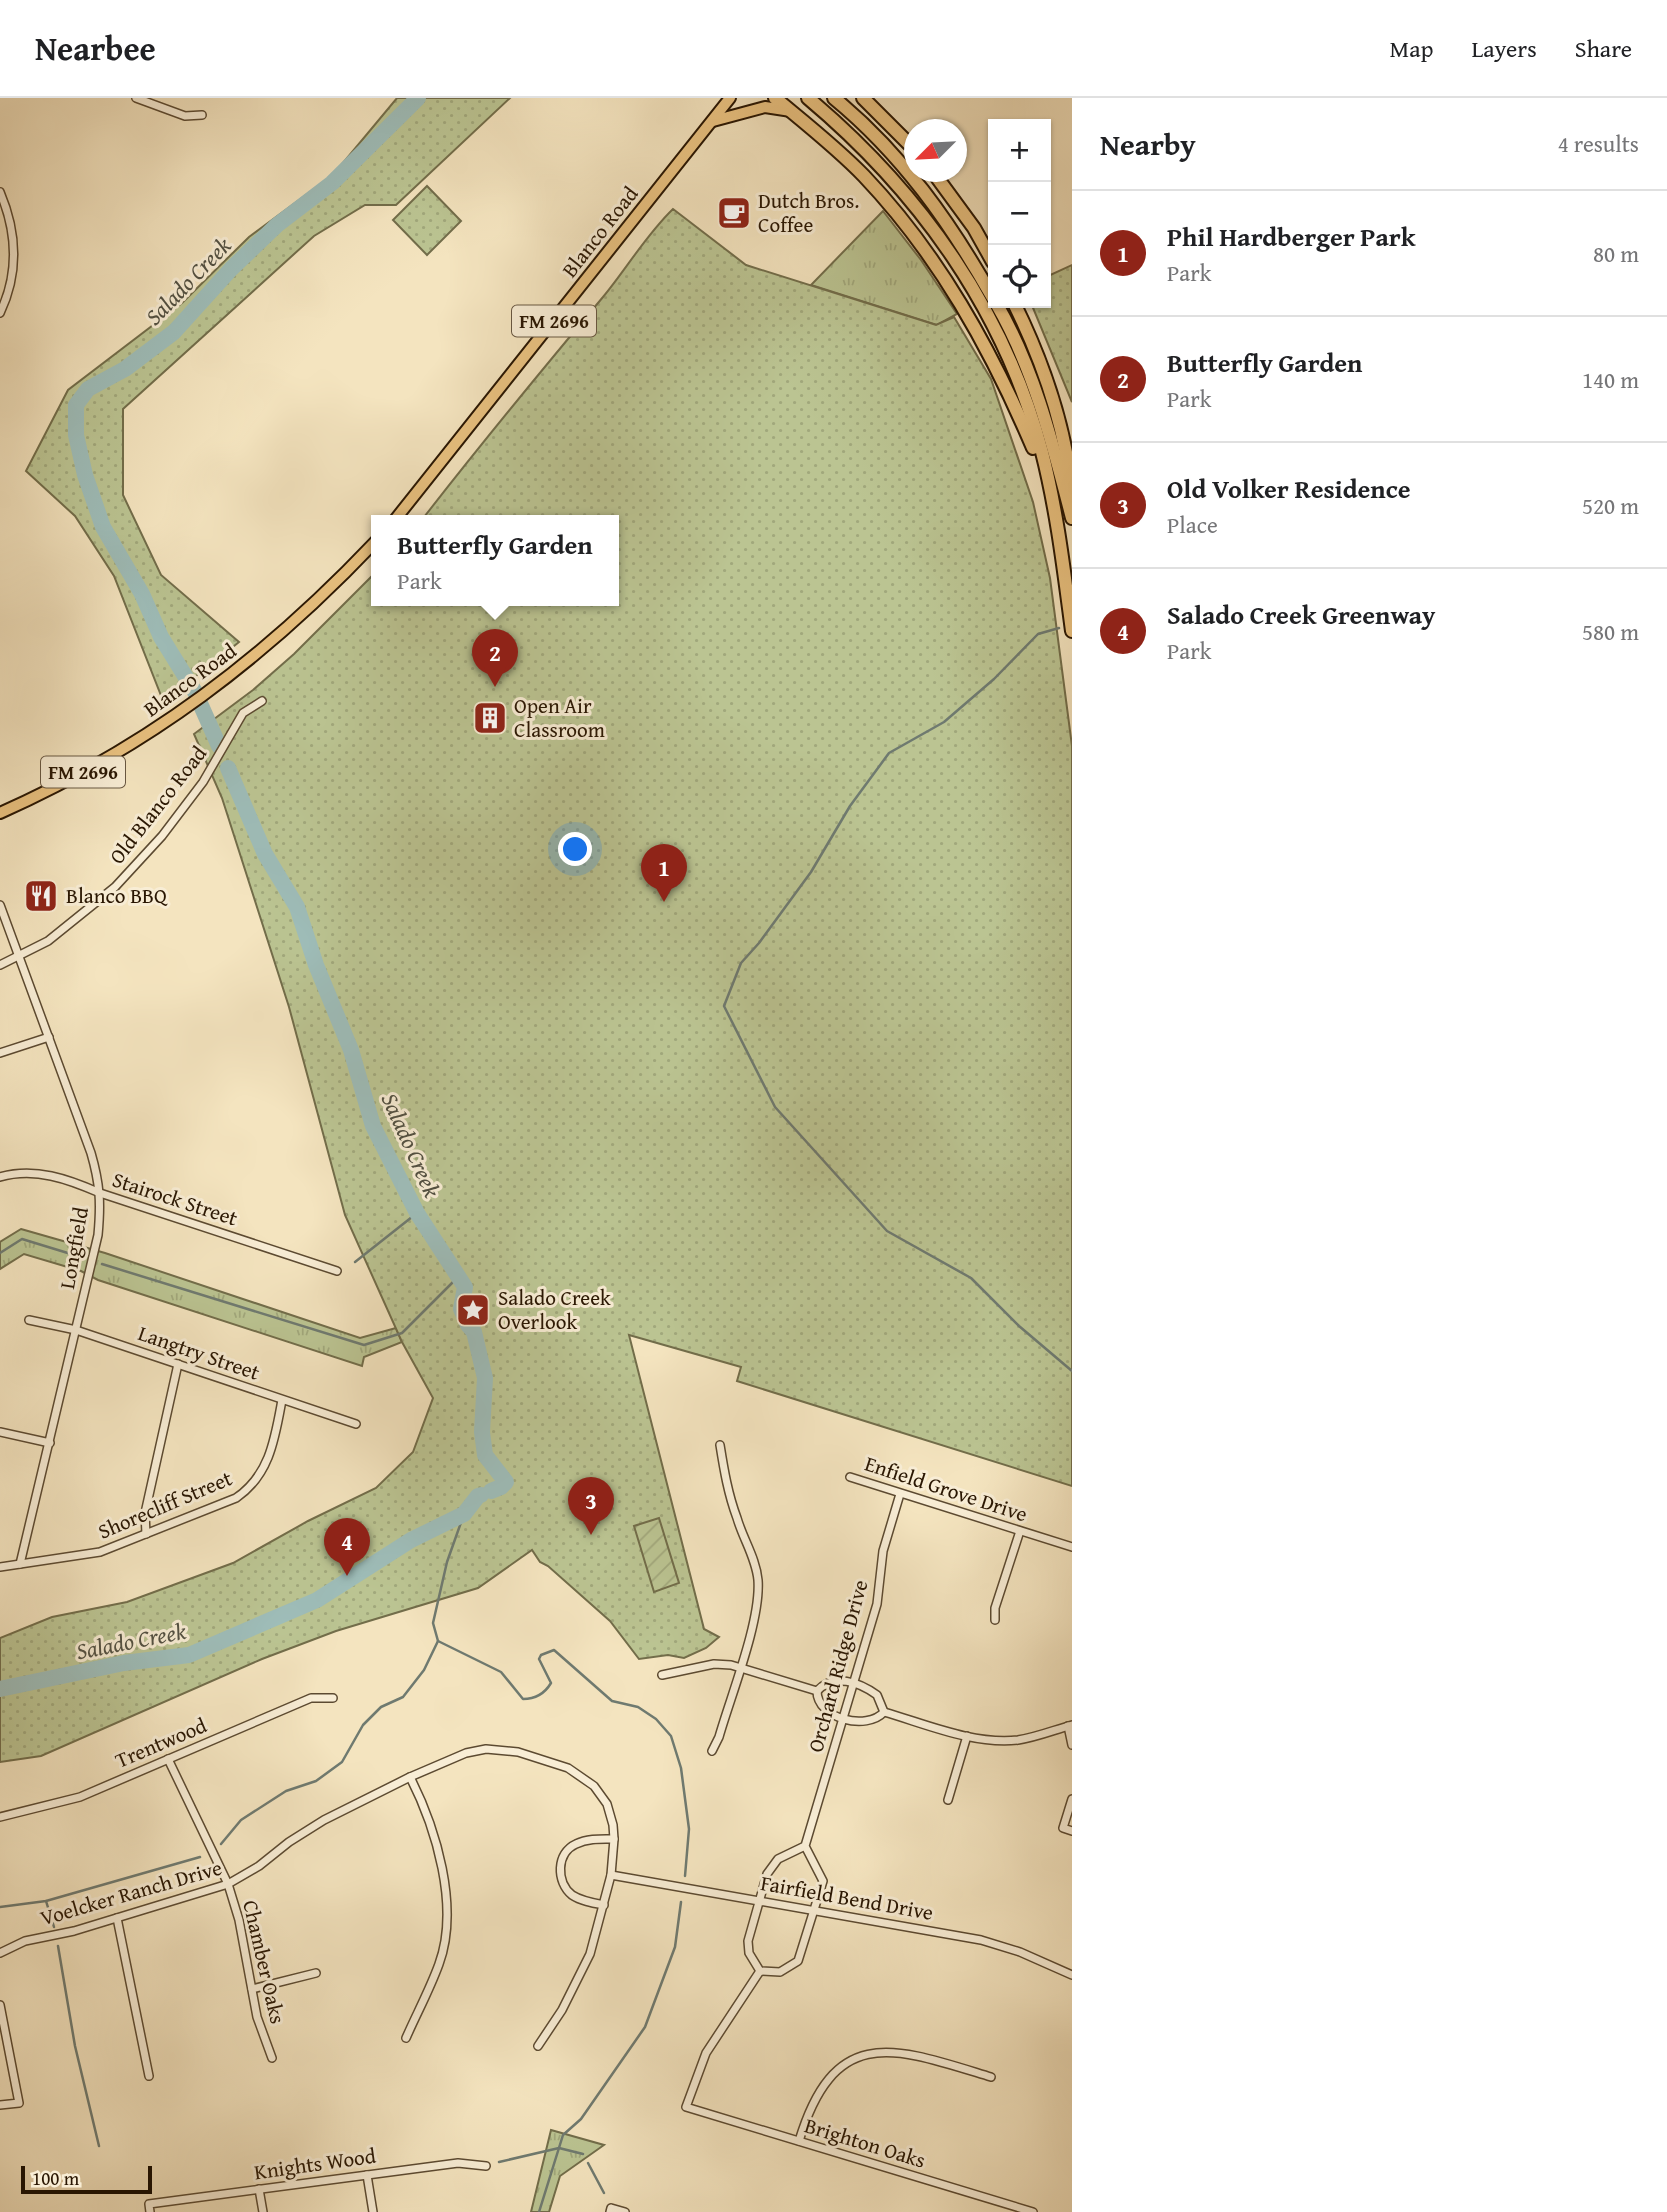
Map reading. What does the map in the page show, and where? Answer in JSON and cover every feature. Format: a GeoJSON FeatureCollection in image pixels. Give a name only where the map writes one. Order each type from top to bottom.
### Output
{"type":"FeatureCollection","features":[{"type":"Feature","properties":{"kind":"highway"},"geometry":{"type":"LineString","coordinates":[[775,98],[863,175],[933,260],[966,311],[1009,392],[1054,508]]}},
{"type":"Feature","properties":{"kind":"highway"},"geometry":{"type":"LineString","coordinates":[[787,98],[791,111]]}},
{"type":"Feature","properties":{"kind":"highway"},"geometry":{"type":"LineString","coordinates":[[834,98],[859,118],[901,163],[961,241],[988,289]]}},
{"type":"Feature","properties":{"kind":"highway"},"geometry":{"type":"LineString","coordinates":[[863,98],[904,138]]}},
{"type":"Feature","properties":{"kind":"highway"},"geometry":{"type":"LineString","coordinates":[[809,99],[878,162],[949,249],[990,321],[1021,391],[1041,450],[1054,508],[1072,631]]}},
{"type":"Feature","properties":{"kind":"highway"},"geometry":{"type":"LineString","coordinates":[[940,182],[974,228],[988,253]]}},
{"type":"Feature","properties":{"kind":"highway"},"geometry":{"type":"LineString","coordinates":[[999,308],[1008,324],[1047,427],[1072,518]]}},
{"type":"Feature","properties":{"kind":"highway"},"geometry":{"type":"LineString","coordinates":[[1016,308],[1044,370],[1069,466],[1072,496]]}},
{"type":"Feature","properties":{"kind":"main road","name":"Blanco Road"},"geometry":{"type":"LineString","coordinates":[[399,515],[730,98]]}},
{"type":"Feature","properties":{"kind":"main road"},"geometry":{"type":"LineString","coordinates":[[712,121],[765,107],[791,111]]}},
{"type":"Feature","properties":{"kind":"main road","name":"Blanco Road"},"geometry":{"type":"LineString","coordinates":[[0,813],[64,783],[163,724],[215,689],[269,645],[371,546]]}},
{"type":"Feature","properties":{"kind":"street"},"geometry":{"type":"LineString","coordinates":[[136,98],[185,116],[202,115]]}},
{"type":"Feature","properties":{"kind":"street"},"geometry":{"type":"LineString","coordinates":[[0,192],[11,226],[15,251],[10,290],[0,313]]}},
{"type":"Feature","properties":{"kind":"street","name":"Old Blanco Road"},"geometry":{"type":"LineString","coordinates":[[0,965],[48,941],[116,887],[203,782],[243,713],[262,701]]}},
{"type":"Feature","properties":{"kind":"street","name":"Longfield"},"geometry":{"type":"LineString","coordinates":[[0,905],[100,1184],[97,1235],[20,1564]]}},
{"type":"Feature","properties":{"kind":"street"},"geometry":{"type":"LineString","coordinates":[[0,1053],[49,1037]]}},
{"type":"Feature","properties":{"kind":"street","name":"Stairock Street"},"geometry":{"type":"LineString","coordinates":[[0,1177],[36,1173],[73,1181],[100,1193],[337,1271]]}},
{"type":"Feature","properties":{"kind":"street","name":"Langtry Street"},"geometry":{"type":"LineString","coordinates":[[29,1320],[76,1330],[356,1424]]}},
{"type":"Feature","properties":{"kind":"street"},"geometry":{"type":"LineString","coordinates":[[146,1535],[145,1513],[178,1364]]}},
{"type":"Feature","properties":{"kind":"street","name":"Shorecliff Street"},"geometry":{"type":"LineString","coordinates":[[0,1567],[85,1556],[228,1502],[249,1488],[260,1476],[267,1462],[282,1400]]}},
{"type":"Feature","properties":{"kind":"street"},"geometry":{"type":"LineString","coordinates":[[0,1432],[50,1443]]}},
{"type":"Feature","properties":{"kind":"street"},"geometry":{"type":"LineString","coordinates":[[712,1751],[719,1737],[740,1667],[755,1611],[758,1580],[752,1554],[737,1521],[720,1445]]}},
{"type":"Feature","properties":{"kind":"street","name":"Enfield Grove Drive"},"geometry":{"type":"LineString","coordinates":[[850,1477],[1072,1546]]}},
{"type":"Feature","properties":{"kind":"street","name":"Orchard Ridge Drive"},"geometry":{"type":"LineString","coordinates":[[805,1846],[877,1604],[886,1540],[900,1494]]}},
{"type":"Feature","properties":{"kind":"street"},"geometry":{"type":"LineString","coordinates":[[995,1620],[995,1608],[1020,1531]]}},
{"type":"Feature","properties":{"kind":"street"},"geometry":{"type":"LineString","coordinates":[[662,1675],[714,1664],[740,1667],[817,1691]]}},
{"type":"Feature","properties":{"kind":"street"},"geometry":{"type":"LineString","coordinates":[[835,1680],[854,1684],[877,1695],[884,1712],[866,1722],[844,1717],[821,1706],[817,1691],[824,1684],[835,1680]]}},
{"type":"Feature","properties":{"kind":"street","name":"Trentwood"},"geometry":{"type":"LineString","coordinates":[[0,1817],[80,1797],[311,1698],[332,1699]]}},
{"type":"Feature","properties":{"kind":"street"},"geometry":{"type":"LineString","coordinates":[[884,1712],[989,1740],[1018,1740],[1070,1726],[1072,1745]]}},
{"type":"Feature","properties":{"kind":"street"},"geometry":{"type":"LineString","coordinates":[[948,1800],[967,1736]]}},
{"type":"Feature","properties":{"kind":"street","name":"Voelcker Ranch Drive"},"geometry":{"type":"LineString","coordinates":[[0,1953],[25,1941],[117,1918],[228,1884],[259,1867],[289,1842],[324,1820],[410,1777],[466,1753],[486,1748],[518,1752],[568,1768],[594,1786],[607,1804],[614,1839],[611,1875],[590,1954],[562,2010],[538,2046]]}},
{"type":"Feature","properties":{"kind":"street","name":"Chamber Oaks"},"geometry":{"type":"LineString","coordinates":[[168,1759],[228,1884],[239,1920],[262,2035],[272,2058]]}},
{"type":"Feature","properties":{"kind":"street"},"geometry":{"type":"LineString","coordinates":[[405,2038],[439,1964],[448,1920],[448,1900],[441,1868],[425,1808],[410,1777]]}},
{"type":"Feature","properties":{"kind":"street"},"geometry":{"type":"LineString","coordinates":[[1072,1799],[1063,1828],[1072,1831]]}},
{"type":"Feature","properties":{"kind":"street"},"geometry":{"type":"LineString","coordinates":[[604,1905],[570,1894],[561,1878],[562,1861],[565,1853],[576,1844],[614,1839]]}},
{"type":"Feature","properties":{"kind":"street"},"geometry":{"type":"LineString","coordinates":[[805,1846],[823,1881],[798,1961],[780,1972],[760,1971],[749,1953],[748,1941],[772,1866],[778,1859],[805,1846]]}},
{"type":"Feature","properties":{"kind":"street","name":"Fairfield Bend Drive"},"geometry":{"type":"LineString","coordinates":[[611,1875],[981,1940],[1020,1952],[1072,1975]]}},
{"type":"Feature","properties":{"kind":"street"},"geometry":{"type":"LineString","coordinates":[[117,1918],[149,2076]]}},
{"type":"Feature","properties":{"kind":"street","name":"Brighton Oaks"},"geometry":{"type":"LineString","coordinates":[[760,1971],[706,2053],[686,2107],[1033,2212]]}},
{"type":"Feature","properties":{"kind":"street"},"geometry":{"type":"LineString","coordinates":[[252,1989],[317,1973]]}},
{"type":"Feature","properties":{"kind":"street"},"geometry":{"type":"LineString","coordinates":[[0,2006],[19,2103],[0,2105]]}},
{"type":"Feature","properties":{"kind":"street"},"geometry":{"type":"LineString","coordinates":[[799,2141],[810,2106],[819,2090],[839,2070],[864,2056],[901,2052],[991,2077]]}},
{"type":"Feature","properties":{"kind":"street","name":"Knights Wood"},"geometry":{"type":"LineString","coordinates":[[150,2208],[259,2189],[458,2163],[486,2166]]}},
{"type":"Feature","properties":{"kind":"street"},"geometry":{"type":"LineString","coordinates":[[367,2175],[373,2212]]}},
{"type":"Feature","properties":{"kind":"street"},"geometry":{"type":"LineString","coordinates":[[259,2189],[263,2212]]}},
{"type":"Feature","properties":{"kind":"street"},"geometry":{"type":"LineString","coordinates":[[610,2210],[625,2212]]}},
{"type":"Feature","properties":{"kind":"green space"},"geometry":{"type":"Polygon","coordinates":[[[397,98],[510,98],[396,205],[365,205],[314,236],[123,409],[123,495],[161,575],[239,642],[202,672],[162,698],[114,576],[75,516],[26,471],[68,390],[182,303],[249,237],[333,175],[397,98]]]}},
{"type":"Feature","properties":{"kind":"green space"},"geometry":{"type":"Polygon","coordinates":[[[427,186],[461,221],[427,255],[393,220],[427,186]]]}},
{"type":"Feature","properties":{"kind":"green space"},"geometry":{"type":"Polygon","coordinates":[[[673,209],[746,265],[936,325],[954,317],[991,379],[1033,502],[1050,578],[1072,746],[1072,1486],[737,1381],[741,1367],[629,1335],[704,1629],[719,1637],[706,1648],[684,1658],[668,1655],[639,1659],[610,1621],[540,1562],[532,1550],[478,1588],[336,1631],[262,1659],[41,1756],[0,1762],[0,1638],[52,1617],[127,1602],[233,1563],[308,1521],[376,1488],[413,1452],[433,1398],[402,1342],[345,1215],[289,1007],[222,798],[194,734],[253,690],[294,654],[371,577],[371,606],[619,606],[619,515],[426,515],[673,209]]]}},
{"type":"Feature","properties":{"kind":"green space"},"geometry":{"type":"Polygon","coordinates":[[[883,211],[921,260],[957,314],[937,325],[811,285],[883,211]]]}},
{"type":"Feature","properties":{"kind":"green space"},"geometry":{"type":"Polygon","coordinates":[[[1072,265],[1072,402],[1033,308],[1051,308],[1051,275],[1072,265]]]}},
{"type":"Feature","properties":{"kind":"green space"},"geometry":{"type":"Polygon","coordinates":[[[21,1229],[105,1253],[360,1338],[396,1328],[402,1342],[364,1357],[362,1366],[24,1254],[0,1269],[0,1242],[21,1229]]]}},
{"type":"Feature","properties":{"kind":"green space"},"geometry":{"type":"Polygon","coordinates":[[[659,1518],[679,1583],[654,1592],[634,1526],[659,1518]]]}},
{"type":"Feature","properties":{"kind":"green space"},"geometry":{"type":"Polygon","coordinates":[[[551,2130],[604,2145],[560,2176],[549,2212],[531,2212],[551,2130]]]}},
{"type":"Feature","properties":{"kind":"waterway","name":"Salado Creek"},"geometry":{"type":"LineString","coordinates":[[219,746],[195,692],[161,637],[142,594],[103,527],[85,475],[76,435],[76,405],[88,389],[125,369],[174,332],[231,269],[277,225],[332,183],[418,98]]}},
{"type":"Feature","properties":{"kind":"waterway"},"geometry":{"type":"LineString","coordinates":[[1059,628],[1038,634],[994,679],[944,722],[889,753],[850,806],[811,872],[741,963],[724,1006],[775,1107],[887,1231],[971,1278],[1019,1326],[1072,1371]]}},
{"type":"Feature","properties":{"kind":"waterway","name":"Salado Creek"},"geometry":{"type":"LineString","coordinates":[[228,768],[265,854],[297,907],[316,965],[351,1050],[373,1126],[417,1213],[465,1287],[461,1309],[474,1332],[485,1378],[482,1432],[485,1455],[506,1482],[491,1491]]}},
{"type":"Feature","properties":{"kind":"waterway"},"geometry":{"type":"LineString","coordinates":[[355,1262],[417,1213]]}},
{"type":"Feature","properties":{"kind":"waterway"},"geometry":{"type":"LineString","coordinates":[[0,1253],[22,1239],[84,1258]]}},
{"type":"Feature","properties":{"kind":"waterway"},"geometry":{"type":"LineString","coordinates":[[102,1264],[364,1345],[402,1333],[459,1276]]}},
{"type":"Feature","properties":{"kind":"waterway","name":"Salado Creek"},"geometry":{"type":"LineString","coordinates":[[0,1689],[124,1663],[189,1655],[317,1600],[411,1540],[464,1514],[481,1495]]}},
{"type":"Feature","properties":{"kind":"waterway"},"geometry":{"type":"LineString","coordinates":[[221,1844],[241,1820],[286,1791],[316,1781],[342,1762],[363,1725],[381,1707],[403,1697],[424,1670],[438,1641],[433,1623],[447,1562],[464,1514]]}},
{"type":"Feature","properties":{"kind":"waterway"},"geometry":{"type":"LineString","coordinates":[[438,1641],[501,1672],[523,1699],[539,1695],[551,1683],[539,1659],[541,1655],[554,1650],[612,1701],[638,1707],[656,1719],[671,1736],[681,1768],[689,1829],[685,1876]]}},
{"type":"Feature","properties":{"kind":"waterway"},"geometry":{"type":"LineString","coordinates":[[0,1907],[46,1901],[200,1857]]}},
{"type":"Feature","properties":{"kind":"waterway"},"geometry":{"type":"LineString","coordinates":[[46,1901],[54,1927]]}},
{"type":"Feature","properties":{"kind":"waterway"},"geometry":{"type":"LineString","coordinates":[[539,2212],[563,2135],[581,2119],[645,2027],[675,1947],[681,1902]]}},
{"type":"Feature","properties":{"kind":"waterway"},"geometry":{"type":"LineString","coordinates":[[58,1946],[75,2046],[99,2146]]}},
{"type":"Feature","properties":{"kind":"waterway"},"geometry":{"type":"LineString","coordinates":[[499,2162],[559,2148],[583,2154]]}},
{"type":"Feature","properties":{"kind":"waterway"},"geometry":{"type":"LineString","coordinates":[[588,2163],[604,2193]]}},
{"type":"Feature","properties":{"kind":"place","name":"Dutch Bros. Coffee"},"geometry":{"type":"Point","coordinates":[734,213]}},
{"type":"Feature","properties":{"kind":"place","name":"Butterfly Garden"},"geometry":{"type":"Point","coordinates":[495,687]}},
{"type":"Feature","properties":{"kind":"place","name":"Open Air Classroom"},"geometry":{"type":"Point","coordinates":[490,718]}},
{"type":"Feature","properties":{"kind":"place","name":"Blanco BBQ"},"geometry":{"type":"Point","coordinates":[41,896]}},
{"type":"Feature","properties":{"kind":"place","name":"Phil Hardberger Park"},"geometry":{"type":"Point","coordinates":[664,902]}},
{"type":"Feature","properties":{"kind":"place","name":"Salado Creek Overlook"},"geometry":{"type":"Point","coordinates":[473,1310]}},
{"type":"Feature","properties":{"kind":"place","name":"Old Volker Residence"},"geometry":{"type":"Point","coordinates":[591,1535]}},
{"type":"Feature","properties":{"kind":"place","name":"Salado Creek Greenway"},"geometry":{"type":"Point","coordinates":[347,1576]}}]}
